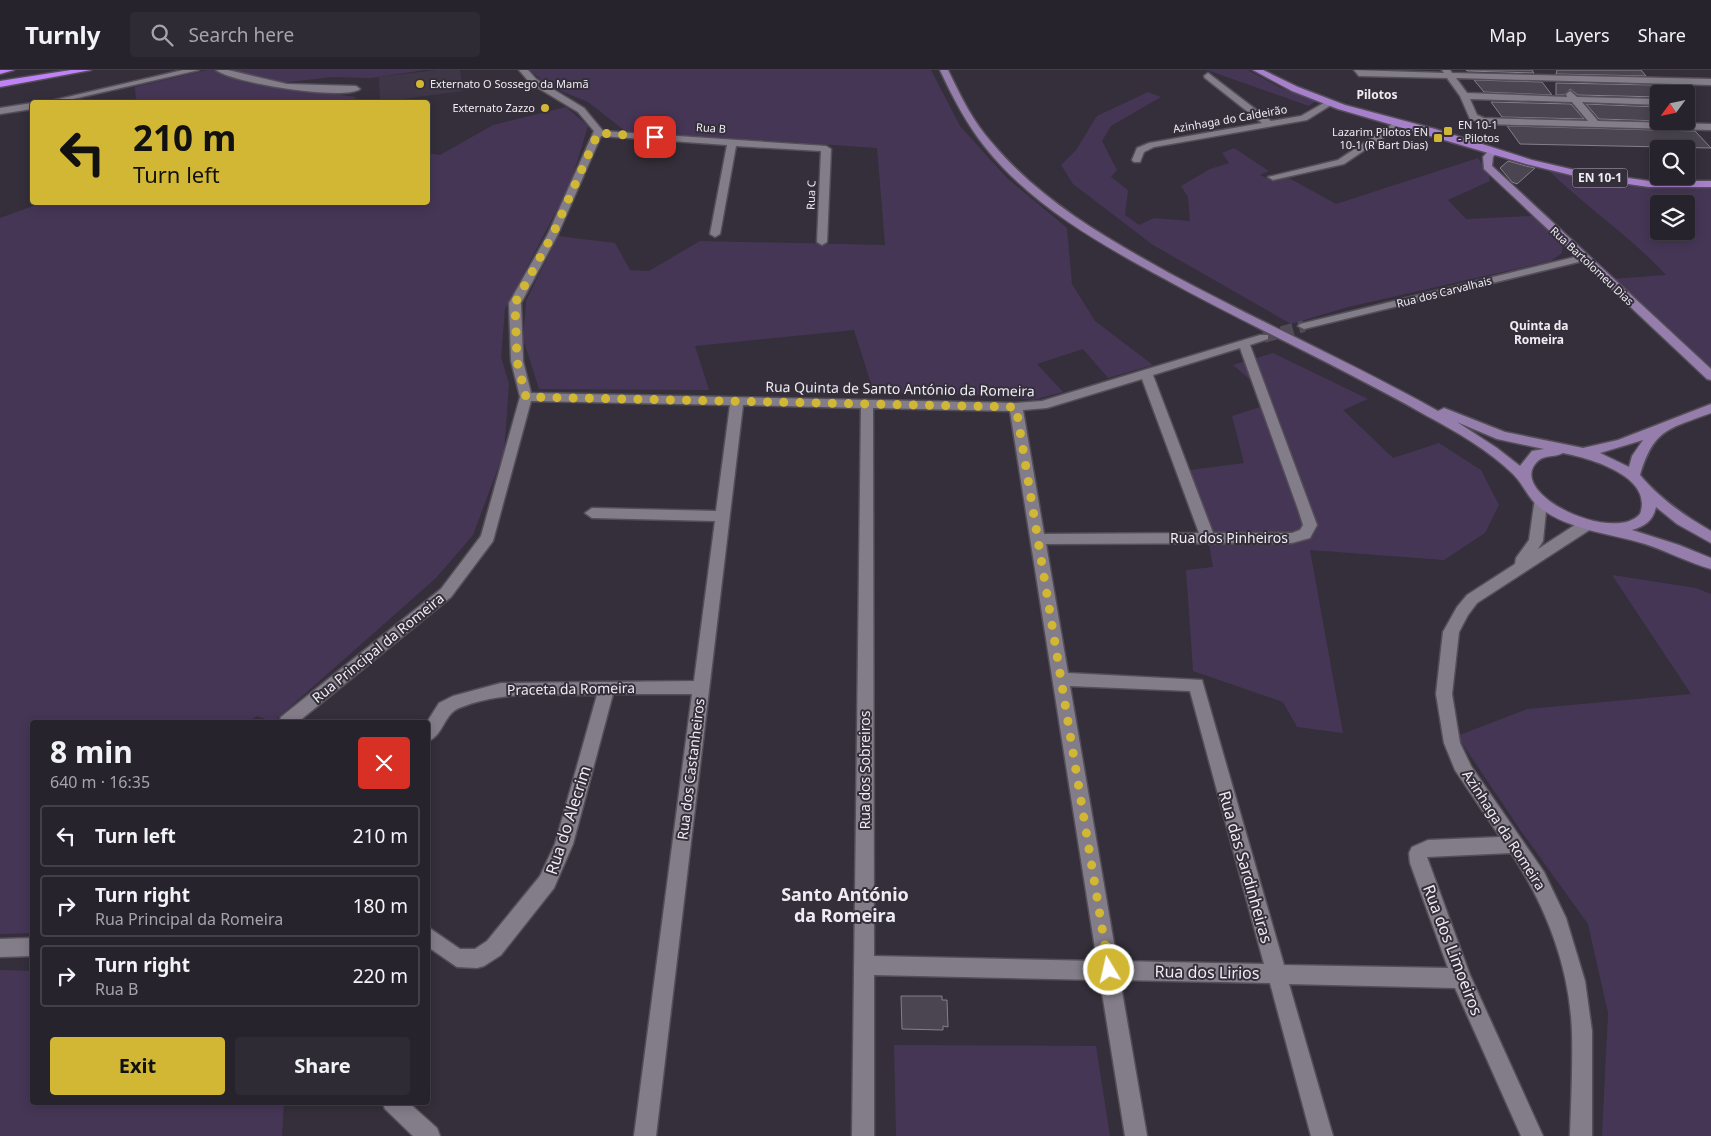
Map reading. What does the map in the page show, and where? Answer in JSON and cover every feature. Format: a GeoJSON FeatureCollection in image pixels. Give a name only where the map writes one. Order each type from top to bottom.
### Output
{"type":"FeatureCollection","features":[{"type":"Feature","properties":{"kind":"highway"},"geometry":{"type":"LineString","coordinates":[[0,72],[10,70]]}},
{"type":"Feature","properties":{"kind":"highway"},"geometry":{"type":"LineString","coordinates":[[0,84],[87,70]]}},
{"type":"Feature","properties":{"kind":"main road"},"geometry":{"type":"LineString","coordinates":[[944,70],[951,90],[964,114],[985,141],[1011,168],[1076,221],[1178,282],[1460,429],[1504,459],[1525,477],[1531,491],[1540,501],[1558,514],[1586,525],[1608,528],[1688,553],[1711,564]]}},
{"type":"Feature","properties":{"kind":"main road"},"geometry":{"type":"LineString","coordinates":[[952,70],[964,100],[976,118],[1018,166],[1067,206],[1115,238],[1194,284],[1439,410],[1502,436],[1580,453],[1616,464],[1632,476],[1647,493],[1682,520],[1711,538]]}},
{"type":"Feature","properties":{"kind":"main road","name":"EN 10-1"},"geometry":{"type":"LineString","coordinates":[[1257,70],[1284,84],[1332,102],[1554,169],[1649,184],[1711,184]]}},
{"type":"Feature","properties":{"kind":"main road","name":"Rua Bartolomeu Dias"},"geometry":{"type":"LineString","coordinates":[[1493,151],[1488,157],[1487,167],[1711,376]]}},
{"type":"Feature","properties":{"kind":"main road"},"geometry":{"type":"LineString","coordinates":[[1580,453],[1621,444],[1711,408]]}},
{"type":"Feature","properties":{"kind":"main road"},"geometry":{"type":"LineString","coordinates":[[1632,476],[1639,456],[1656,431]]}},
{"type":"Feature","properties":{"kind":"main road"},"geometry":{"type":"LineString","coordinates":[[1525,477],[1527,464],[1538,454],[1565,450]]}},
{"type":"Feature","properties":{"kind":"main road"},"geometry":{"type":"LineString","coordinates":[[1608,528],[1628,527],[1642,522],[1648,514],[1651,505],[1647,493]]}},
{"type":"Feature","properties":{"kind":"street"},"geometry":{"type":"LineString","coordinates":[[59,100],[195,70]]}},
{"type":"Feature","properties":{"kind":"street"},"geometry":{"type":"LineString","coordinates":[[220,70],[253,81],[295,87],[325,90],[356,88]]}},
{"type":"Feature","properties":{"kind":"street"},"geometry":{"type":"LineString","coordinates":[[523,70],[533,81],[581,110],[598,133]]}},
{"type":"Feature","properties":{"kind":"street"},"geometry":{"type":"LineString","coordinates":[[1647,70],[1663,80]]}},
{"type":"Feature","properties":{"kind":"street"},"geometry":{"type":"LineString","coordinates":[[1358,71],[1555,74],[1711,82]]}},
{"type":"Feature","properties":{"kind":"street"},"geometry":{"type":"LineString","coordinates":[[1448,72],[1464,96],[1473,117],[1483,121],[1596,126],[1711,127]]}},
{"type":"Feature","properties":{"kind":"street"},"geometry":{"type":"LineString","coordinates":[[1555,74],[1596,126]]}},
{"type":"Feature","properties":{"kind":"street"},"geometry":{"type":"LineString","coordinates":[[1208,76],[1269,124]]}},
{"type":"Feature","properties":{"kind":"street"},"geometry":{"type":"LineString","coordinates":[[1464,96],[1650,102]]}},
{"type":"Feature","properties":{"kind":"street","name":"Azinhaga do Caldeirão"},"geometry":{"type":"LineString","coordinates":[[1137,160],[1140,150],[1152,145],[1304,118],[1332,102]]}},
{"type":"Feature","properties":{"kind":"street"},"geometry":{"type":"LineString","coordinates":[[0,111],[30,106]]}},
{"type":"Feature","properties":{"kind":"street"},"geometry":{"type":"LineString","coordinates":[[1273,177],[1341,162],[1400,124]]}},
{"type":"Feature","properties":{"kind":"street","name":"Rua B"},"geometry":{"type":"LineString","coordinates":[[598,133],[826,149]]}},
{"type":"Feature","properties":{"kind":"street","name":"Rua Principal da Romeira"},"geometry":{"type":"LineString","coordinates":[[289,720],[446,593],[488,538],[526,397],[517,361],[515,303],[553,234],[598,133]]}},
{"type":"Feature","properties":{"kind":"street","name":"Rua B"},"geometry":{"type":"LineString","coordinates":[[715,234],[732,142]]}},
{"type":"Feature","properties":{"kind":"street","name":"Rua C"},"geometry":{"type":"LineString","coordinates":[[822,242],[826,149]]}},
{"type":"Feature","properties":{"kind":"street","name":"Rua dos Carvalhais"},"geometry":{"type":"LineString","coordinates":[[1304,326],[1583,258]]}},
{"type":"Feature","properties":{"kind":"street","name":"Rua Quinta de Santo António da Romeira"},"geometry":{"type":"LineString","coordinates":[[526,397],[1016,407],[1043,405],[1264,337]]}},
{"type":"Feature","properties":{"kind":"street","name":"Rua dos Pinheiros"},"geometry":{"type":"LineString","coordinates":[[1038,540],[1292,538],[1305,534],[1310,525],[1244,344]]}},
{"type":"Feature","properties":{"kind":"street"},"geometry":{"type":"LineString","coordinates":[[1146,374],[1208,538]]}},
{"type":"Feature","properties":{"kind":"street","name":"Rua dos Castanheiros"},"geometry":{"type":"LineString","coordinates":[[645,1136],[737,401]]}},
{"type":"Feature","properties":{"kind":"street","name":"Rua dos Sobreiros"},"geometry":{"type":"LineString","coordinates":[[863,1136],[867,404]]}},
{"type":"Feature","properties":{"kind":"street"},"geometry":{"type":"LineString","coordinates":[[1016,407],[1136,1136]]}},
{"type":"Feature","properties":{"kind":"street"},"geometry":{"type":"LineString","coordinates":[[1507,576],[1531,550],[1536,540],[1540,501]]}},
{"type":"Feature","properties":{"kind":"street"},"geometry":{"type":"LineString","coordinates":[[592,513],[723,516]]}},
{"type":"Feature","properties":{"kind":"street"},"geometry":{"type":"LineString","coordinates":[[1507,576],[1586,525]]}},
{"type":"Feature","properties":{"kind":"street","name":"Azinhaga da Romeira"},"geometry":{"type":"LineString","coordinates":[[1507,576],[1472,600],[1462,611],[1451,632],[1444,694],[1452,743],[1464,770],[1538,878],[1557,918],[1575,981],[1582,1031],[1581,1136]]}},
{"type":"Feature","properties":{"kind":"street","name":"Rua das Sardinheiras"},"geometry":{"type":"LineString","coordinates":[[1061,679],[1196,685],[1322,1136]]}},
{"type":"Feature","properties":{"kind":"street","name":"Praceta da Romeira"},"geometry":{"type":"LineString","coordinates":[[430,731],[445,708],[470,696],[501,689],[701,687]]}},
{"type":"Feature","properties":{"kind":"street","name":"Rua do Alecrim"},"geometry":{"type":"LineString","coordinates":[[430,938],[457,958],[477,959],[494,948],[547,882],[564,844],[607,688]]}},
{"type":"Feature","properties":{"kind":"street","name":"Rua dos Limoeiros"},"geometry":{"type":"LineString","coordinates":[[1516,845],[1428,848],[1418,853],[1419,864],[1461,978],[1532,1136]]}},
{"type":"Feature","properties":{"kind":"street"},"geometry":{"type":"LineString","coordinates":[[0,948],[30,947]]}},
{"type":"Feature","properties":{"kind":"street","name":"Rua dos Lirios"},"geometry":{"type":"LineString","coordinates":[[864,965],[1461,978]]}},
{"type":"Feature","properties":{"kind":"street"},"geometry":{"type":"LineString","coordinates":[[395,1105],[429,1136]]}},
{"type":"Feature","properties":{"kind":"shaded area"},"geometry":{"type":"Polygon","coordinates":[[[207,70],[215,70],[255,83],[356,97],[353,100],[136,100],[135,87],[207,70]]]}},
{"type":"Feature","properties":{"kind":"shaded area"},"geometry":{"type":"Polygon","coordinates":[[[228,70],[425,70],[371,78],[333,77],[280,83],[228,70]]]}},
{"type":"Feature","properties":{"kind":"shaded area","name":"Externato O Sossego da Mamã"},"geometry":{"type":"Polygon","coordinates":[[[437,70],[460,70],[463,91],[395,100],[380,100],[379,77],[437,70]]]}},
{"type":"Feature","properties":{"kind":"shaded area"},"geometry":{"type":"Polygon","coordinates":[[[529,70],[931,70],[960,126],[1007,178],[1067,228],[1072,284],[1095,321],[1153,365],[1108,378],[1083,349],[1037,364],[1063,392],[1033,400],[994,395],[874,393],[854,330],[695,346],[709,390],[539,389],[523,339],[526,301],[558,236],[615,243],[630,270],[649,271],[700,241],[885,245],[877,148],[625,131],[588,102],[551,87],[529,70]]]}},
{"type":"Feature","properties":{"kind":"shaded area"},"geometry":{"type":"Polygon","coordinates":[[[1207,70],[1248,70],[1279,87],[1317,100],[1309,106],[1207,70]]]}},
{"type":"Feature","properties":{"kind":"shaded area"},"geometry":{"type":"Polygon","coordinates":[[[1148,92],[1161,97],[1111,126],[1102,141],[1117,170],[1111,177],[1128,190],[1125,215],[1139,225],[1154,218],[1190,221],[1188,197],[1181,186],[1210,169],[1229,163],[1222,153],[1234,148],[1269,171],[1260,175],[1273,181],[1289,178],[1336,204],[1478,158],[1489,174],[1490,181],[1448,200],[1466,219],[1532,216],[1563,244],[1562,253],[1551,261],[1348,307],[1291,324],[1153,245],[1073,184],[1061,165],[1076,150],[1097,116],[1148,92]]]}},
{"type":"Feature","properties":{"kind":"shaded area"},"geometry":{"type":"Polygon","coordinates":[[[566,107],[588,126],[570,185],[505,309],[501,357],[509,384],[504,452],[473,535],[436,578],[275,720],[268,720],[257,716],[251,720],[30,720],[30,933],[0,934],[0,218],[36,205],[430,205],[430,153],[440,155],[493,125],[566,107]]]}},
{"type":"Feature","properties":{"kind":"shaded area"},"geometry":{"type":"Polygon","coordinates":[[[1548,170],[1607,182],[1711,188],[1711,369],[1612,279],[1666,275],[1638,247],[1548,170]]]}},
{"type":"Feature","properties":{"kind":"shaded area"},"geometry":{"type":"Polygon","coordinates":[[[1273,353],[1368,399],[1343,410],[1393,458],[1439,443],[1481,470],[1499,505],[1485,533],[1444,560],[1310,550],[1343,733],[1297,727],[1283,702],[1193,671],[1186,570],[1213,567],[1208,538],[1182,471],[1244,463],[1232,416],[1260,407],[1262,390],[1233,365],[1273,353]]]}},
{"type":"Feature","properties":{"kind":"shaded area"},"geometry":{"type":"Polygon","coordinates":[[[1612,575],[1696,588],[1711,594],[1711,1136],[1602,1136],[1608,1013],[1588,924],[1521,831],[1457,736],[1527,709],[1691,694],[1612,575]]]}},
{"type":"Feature","properties":{"kind":"shaded area"},"geometry":{"type":"Polygon","coordinates":[[[0,970],[30,971],[30,1105],[284,1105],[282,1136],[0,1136],[0,970]]]}},
{"type":"Feature","properties":{"kind":"shaded area"},"geometry":{"type":"Polygon","coordinates":[[[894,1045],[1096,1046],[1110,1136],[896,1136],[894,1045]]]}},
{"type":"Feature","properties":{"kind":"building"},"geometry":{"type":"Polygon","coordinates":[[[1532,70],[1534,73],[1467,71],[1532,70]]]}},
{"type":"Feature","properties":{"kind":"building"},"geometry":{"type":"Polygon","coordinates":[[[1557,70],[1641,70],[1646,76],[1556,74],[1557,70]]]}},
{"type":"Feature","properties":{"kind":"building"},"geometry":{"type":"Polygon","coordinates":[[[1474,80],[1542,82],[1552,95],[1484,92],[1474,80]]]}},
{"type":"Feature","properties":{"kind":"building"},"geometry":{"type":"Polygon","coordinates":[[[1556,83],[1654,85],[1650,85],[1650,97],[1578,95],[1570,89],[1564,95],[1556,95],[1556,83]]]}},
{"type":"Feature","properties":{"kind":"building"},"geometry":{"type":"Polygon","coordinates":[[[1491,102],[1571,104],[1584,119],[1502,117],[1491,102]]]}},
{"type":"Feature","properties":{"kind":"building"},"geometry":{"type":"Polygon","coordinates":[[[1586,104],[1650,107],[1650,121],[1599,119],[1586,104]]]}},
{"type":"Feature","properties":{"kind":"building"},"geometry":{"type":"Polygon","coordinates":[[[1507,126],[1695,131],[1711,148],[1695,148],[1695,140],[1650,140],[1650,147],[1520,144],[1507,126]]]}},
{"type":"Feature","properties":{"kind":"building"},"geometry":{"type":"Polygon","coordinates":[[[1508,161],[1535,168],[1517,184],[1512,182],[1500,168],[1508,161]]]}},
{"type":"Feature","properties":{"kind":"building"},"geometry":{"type":"Polygon","coordinates":[[[901,996],[942,996],[942,1000],[947,1000],[948,1027],[943,1026],[943,1030],[902,1029],[901,996]]]}},
{"type":"Feature","properties":{"kind":"tunnel"},"geometry":{"type":"LineString","coordinates":[[1264,337],[1304,326]]}},
{"type":"Feature","properties":{"kind":"place","name":"Externato O Sossego da Mamã"},"geometry":{"type":"Point","coordinates":[420,84]}},
{"type":"Feature","properties":{"kind":"place","name":"Externato Zazzo"},"geometry":{"type":"Point","coordinates":[545,108]}},
{"type":"Feature","properties":{"kind":"place","name":"EN 10-1 - Pilotos"},"geometry":{"type":"Point","coordinates":[1448,131]}},
{"type":"Feature","properties":{"kind":"place","name":"Lazarim Pilotos EN 10-1 (R Bart Dias)"},"geometry":{"type":"Point","coordinates":[1438,138]}},
{"type":"Feature","properties":{"kind":"district","name":"Pilotos"},"geometry":{"type":"Point","coordinates":[1377,95]}},
{"type":"Feature","properties":{"kind":"district","name":"Quinta da Romeira"},"geometry":{"type":"Point","coordinates":[1539,333]}},
{"type":"Feature","properties":{"kind":"district","name":"Santo António da Romeira"},"geometry":{"type":"Point","coordinates":[845,905]}},
{"type":"Feature","properties":{"kind":"route"},"geometry":{"type":"LineString","coordinates":[[655,137],[598,133],[553,234],[515,303],[517,361],[526,397],[1016,407],[1109,970]]}}]}
